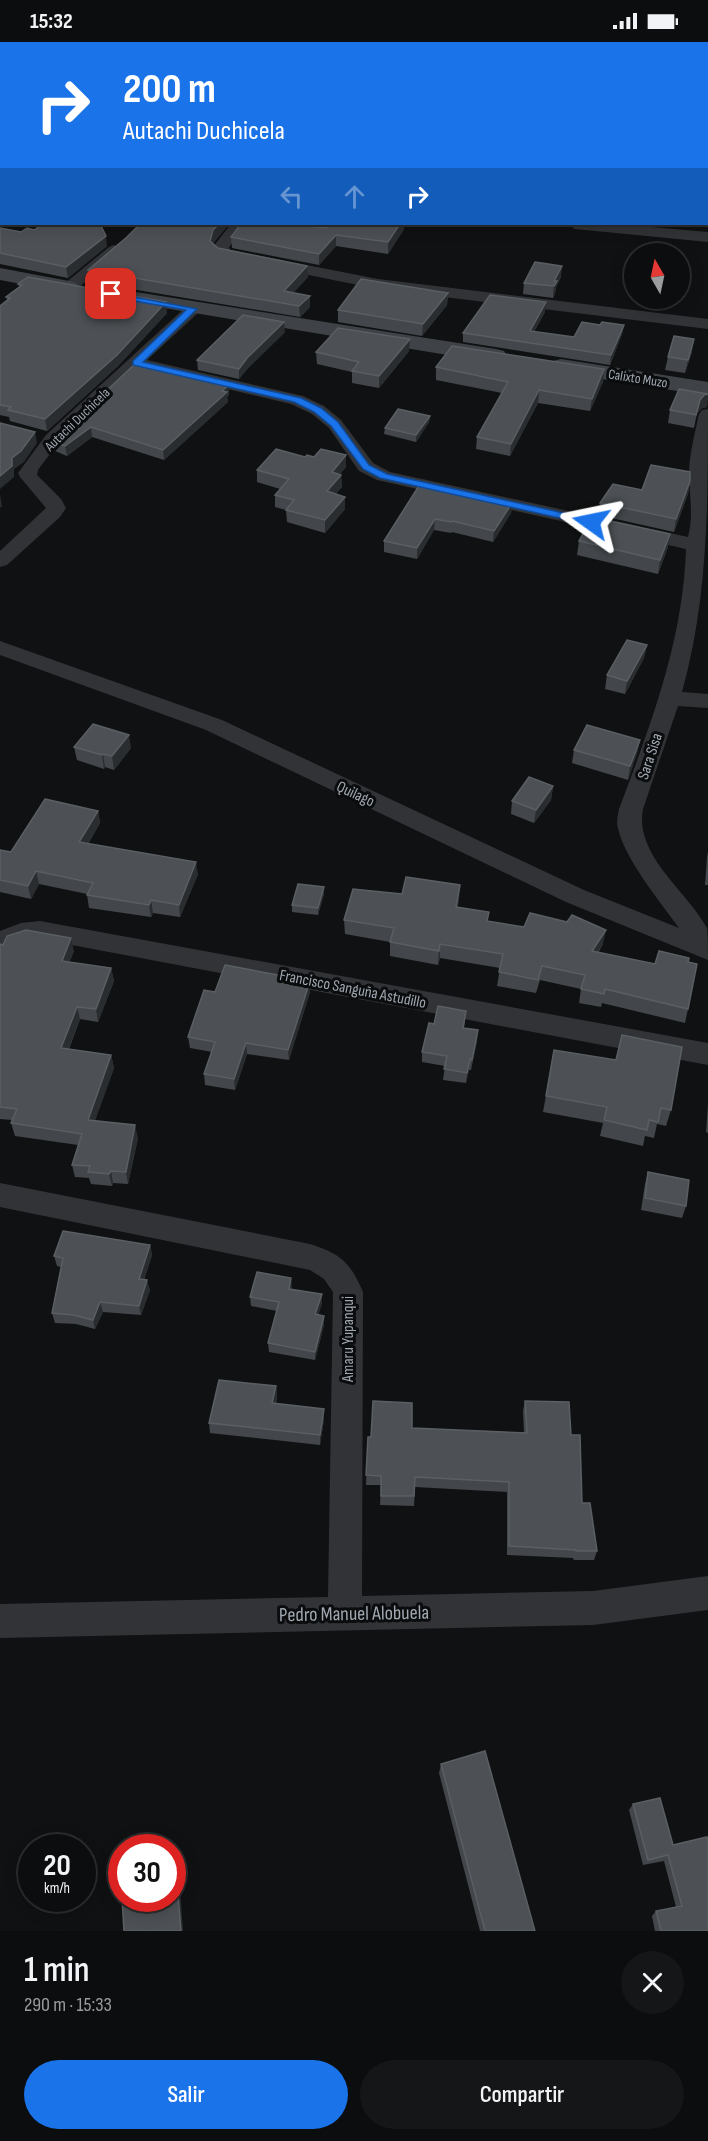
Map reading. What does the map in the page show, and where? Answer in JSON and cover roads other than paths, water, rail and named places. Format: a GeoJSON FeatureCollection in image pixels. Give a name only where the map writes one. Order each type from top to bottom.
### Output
{"type":"FeatureCollection","features":[{"type":"Feature","properties":{"kind":"street"},"geometry":{"type":"LineString","coordinates":[[238,225],[221,246],[220,251],[225,254],[378,284],[708,324]]}},
{"type":"Feature","properties":{"kind":"street"},"geometry":{"type":"LineString","coordinates":[[585,225],[708,237]]}},
{"type":"Feature","properties":{"kind":"street"},"geometry":{"type":"LineString","coordinates":[[70,287],[122,244]]}},
{"type":"Feature","properties":{"kind":"street"},"geometry":{"type":"LineString","coordinates":[[0,274],[193,309],[521,360]]}},
{"type":"Feature","properties":{"kind":"street","name":"Autachi Duchicela"},"geometry":{"type":"LineString","coordinates":[[0,561],[56,508],[27,473],[52,439],[193,309]]}},
{"type":"Feature","properties":{"kind":"street"},"geometry":{"type":"LineString","coordinates":[[137,363],[297,400],[318,410],[334,424],[366,467],[384,476],[696,545]]}},
{"type":"Feature","properties":{"kind":"street","name":"Calixto Muzo"},"geometry":{"type":"LineString","coordinates":[[544,363],[708,388]]}},
{"type":"Feature","properties":{"kind":"street","name":"Sara Sisa"},"geometry":{"type":"LineString","coordinates":[[708,414],[699,459],[702,518],[696,545],[696,566],[683,654],[631,809],[629,827],[634,844],[708,948]]}},
{"type":"Feature","properties":{"kind":"street"},"geometry":{"type":"LineString","coordinates":[[32,434],[52,439]]}},
{"type":"Feature","properties":{"kind":"street","name":"Quilago"},"geometry":{"type":"LineString","coordinates":[[0,648],[214,725],[575,896],[708,948]]}},
{"type":"Feature","properties":{"kind":"street"},"geometry":{"type":"LineString","coordinates":[[668,698],[708,701]]}},
{"type":"Feature","properties":{"kind":"street","name":"Francisco Sanguña Astudillo"},"geometry":{"type":"LineString","coordinates":[[0,941],[21,932],[40,930],[708,1054]]}},
{"type":"Feature","properties":{"kind":"street","name":"Amaru Yupanqui"},"geometry":{"type":"LineString","coordinates":[[0,1195],[310,1257],[325,1261],[342,1275],[348,1292],[345,1614]]}},
{"type":"Feature","properties":{"kind":"street","name":"Pedro Manuel Alobuela"},"geometry":{"type":"LineString","coordinates":[[0,1621],[593,1608],[708,1593]]}}]}
